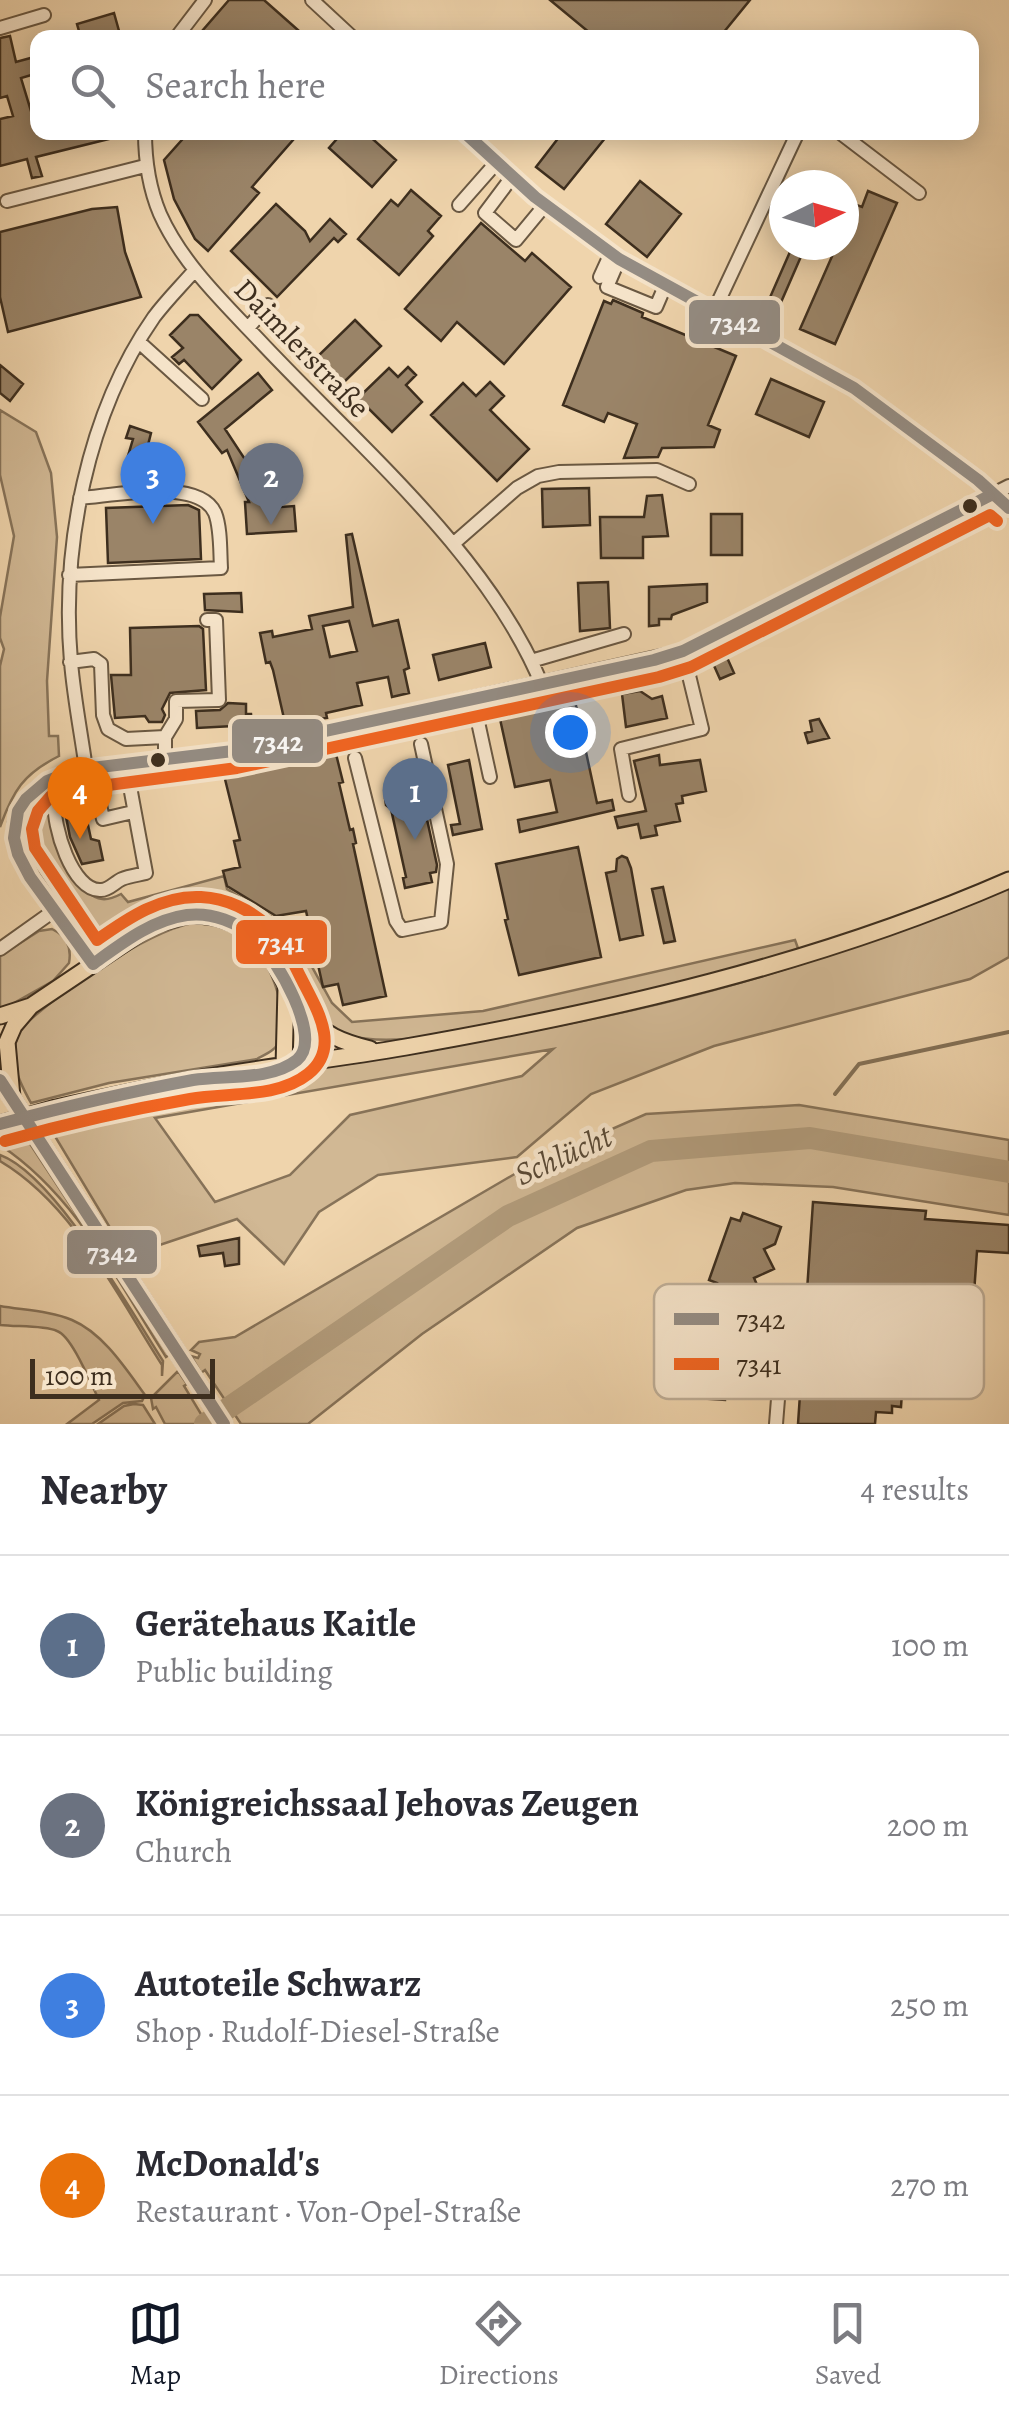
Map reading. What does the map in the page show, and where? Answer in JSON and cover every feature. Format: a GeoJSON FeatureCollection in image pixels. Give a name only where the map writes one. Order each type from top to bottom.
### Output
{"type":"FeatureCollection","features":[{"type":"Feature","properties":{"kind":"main road"},"geometry":{"type":"LineString","coordinates":[[0,1124],[56,1108],[198,1079],[379,1052],[662,996],[800,957],[926,914],[1009,880]]}},
{"type":"Feature","properties":{"kind":"main road"},"geometry":{"type":"LineString","coordinates":[[12,1098],[6,1042],[31,1006],[150,926],[191,914],[238,925],[269,952],[286,988],[324,1034],[379,1052]]}},
{"type":"Feature","properties":{"kind":"main road"},"geometry":{"type":"LineString","coordinates":[[284,1067],[286,988]]}},
{"type":"Feature","properties":{"kind":"main road"},"geometry":{"type":"LineString","coordinates":[[0,1016],[31,1006]]}},
{"type":"Feature","properties":{"kind":"main road"},"geometry":{"type":"LineString","coordinates":[[284,1067],[304,1054],[308,1040],[301,1009]]}},
{"type":"Feature","properties":{"kind":"main road"},"geometry":{"type":"LineString","coordinates":[[0,1080],[224,1424]]}},
{"type":"Feature","properties":{"kind":"street"},"geometry":{"type":"LineString","coordinates":[[182,30],[205,0]]}},
{"type":"Feature","properties":{"kind":"street"},"geometry":{"type":"LineString","coordinates":[[312,0],[344,30]]}},
{"type":"Feature","properties":{"kind":"street"},"geometry":{"type":"LineString","coordinates":[[0,28],[44,16]]}},
{"type":"Feature","properties":{"kind":"street","name":"Daimlerstraße"},"geometry":{"type":"LineString","coordinates":[[145,140],[145,166],[160,214],[194,271],[306,382],[454,544],[531,661],[542,685]]}},
{"type":"Feature","properties":{"kind":"street"},"geometry":{"type":"LineString","coordinates":[[471,140],[545,205],[615,256],[854,388],[1009,508]]}},
{"type":"Feature","properties":{"kind":"street"},"geometry":{"type":"LineString","coordinates":[[714,311],[794,140]]}},
{"type":"Feature","properties":{"kind":"street"},"geometry":{"type":"LineString","coordinates":[[849,140],[919,193]]}},
{"type":"Feature","properties":{"kind":"street"},"geometry":{"type":"LineString","coordinates":[[460,205],[496,162]]}},
{"type":"Feature","properties":{"kind":"street"},"geometry":{"type":"LineString","coordinates":[[8,200],[145,166]]}},
{"type":"Feature","properties":{"kind":"street"},"geometry":{"type":"LineString","coordinates":[[512,177],[485,213],[516,240],[545,205]]}},
{"type":"Feature","properties":{"kind":"street"},"geometry":{"type":"LineString","coordinates":[[615,256],[607,287],[656,308],[665,286]]}},
{"type":"Feature","properties":{"kind":"street"},"geometry":{"type":"LineString","coordinates":[[600,277],[615,256]]}},
{"type":"Feature","properties":{"kind":"street"},"geometry":{"type":"LineString","coordinates":[[86,769],[70,662],[69,575],[80,498],[117,384],[154,317],[194,271]]}},
{"type":"Feature","properties":{"kind":"street"},"geometry":{"type":"LineString","coordinates":[[248,328],[268,304]]}},
{"type":"Feature","properties":{"kind":"street"},"geometry":{"type":"LineString","coordinates":[[139,342],[202,400]]}},
{"type":"Feature","properties":{"kind":"street"},"geometry":{"type":"LineString","coordinates":[[454,544],[517,488],[538,476],[657,470],[689,484]]}},
{"type":"Feature","properties":{"kind":"street"},"geometry":{"type":"LineString","coordinates":[[93,964],[18,855],[14,838],[16,819],[28,794],[41,782],[86,769],[234,751],[684,651],[1009,486]]}},
{"type":"Feature","properties":{"kind":"street"},"geometry":{"type":"LineString","coordinates":[[69,575],[222,568],[215,513],[202,496],[185,491],[80,498]]}},
{"type":"Feature","properties":{"kind":"street"},"geometry":{"type":"LineString","coordinates":[[164,760],[166,737],[176,719],[176,701],[219,700],[216,620],[207,620]]}},
{"type":"Feature","properties":{"kind":"street"},"geometry":{"type":"LineString","coordinates":[[531,661],[624,634]]}},
{"type":"Feature","properties":{"kind":"street"},"geometry":{"type":"LineString","coordinates":[[629,796],[622,750],[702,729],[684,651]]}},
{"type":"Feature","properties":{"kind":"street"},"geometry":{"type":"LineString","coordinates":[[70,662],[94,660],[101,664],[100,687],[108,729],[126,739],[166,737]]}},
{"type":"Feature","properties":{"kind":"street"},"geometry":{"type":"LineString","coordinates":[[472,699],[490,776]]}},
{"type":"Feature","properties":{"kind":"street"},"geometry":{"type":"LineString","coordinates":[[355,758],[396,922],[402,930],[415,928],[442,922],[446,864],[421,744]]}},
{"type":"Feature","properties":{"kind":"street"},"geometry":{"type":"LineString","coordinates":[[123,765],[99,800],[103,818],[134,812]]}},
{"type":"Feature","properties":{"kind":"street"},"geometry":{"type":"LineString","coordinates":[[107,786],[63,796],[55,802],[66,862],[93,889],[111,887],[119,880],[146,873],[123,765]]}},
{"type":"Feature","properties":{"kind":"street"},"geometry":{"type":"LineString","coordinates":[[0,948],[56,910]]}},
{"type":"Feature","properties":{"kind":"street"},"geometry":{"type":"LineString","coordinates":[[776,1424],[778,1399]]}},
{"type":"Feature","properties":{"kind":"shaded area"},"geometry":{"type":"Polygon","coordinates":[[[0,410],[36,432],[51,473],[57,537],[47,681],[49,736],[58,736],[59,756],[21,785],[0,827],[0,666],[4,649],[0,617],[14,536],[0,475],[0,410]]]}},
{"type":"Feature","properties":{"kind":"shaded area"},"geometry":{"type":"Polygon","coordinates":[[[94,775],[95,783],[74,786],[60,794],[59,846],[66,868],[85,890],[102,899],[121,894],[128,902],[224,876],[227,889],[291,929],[332,1003],[352,1022],[483,1011],[795,940],[799,951],[611,999],[441,1034],[383,1040],[346,1035],[326,1025],[311,1010],[274,950],[240,917],[214,909],[181,908],[123,931],[98,934],[57,890],[50,890],[29,847],[27,814],[34,801],[48,790],[94,775]]]}},
{"type":"Feature","properties":{"kind":"shaded area"},"geometry":{"type":"Polygon","coordinates":[[[1009,888],[1009,957],[970,979],[714,1046],[591,1094],[517,1157],[378,1175],[319,1212],[284,1264],[237,1219],[127,1256],[50,1128],[99,1112],[107,1120],[111,1107],[526,1032],[707,992],[881,937],[1009,888]],[[553,1049],[155,1118],[215,1202],[290,1175],[350,1115],[522,1076],[553,1049]]]}},
{"type":"Feature","properties":{"kind":"shaded area"},"geometry":{"type":"Polygon","coordinates":[[[192,923],[232,931],[262,957],[279,998],[282,1026],[276,1046],[257,1059],[109,1083],[31,1103],[15,1067],[20,1029],[126,952],[192,923]]]}},
{"type":"Feature","properties":{"kind":"shaded area"},"geometry":{"type":"Polygon","coordinates":[[[52,929],[67,942],[69,963],[53,981],[0,1011],[0,956],[39,931],[52,929]]]}},
{"type":"Feature","properties":{"kind":"shaded area"},"geometry":{"type":"Polygon","coordinates":[[[799,1105],[1009,1140],[1009,1215],[833,1187],[735,1183],[686,1190],[577,1228],[422,1334],[308,1424],[241,1424],[191,1356],[198,1358],[200,1354],[191,1350],[199,1342],[235,1337],[530,1165],[646,1114],[799,1105]]]}},
{"type":"Feature","properties":{"kind":"shaded area"},"geometry":{"type":"Polygon","coordinates":[[[21,1130],[169,1355],[166,1357],[73,1214],[27,1165],[0,1145],[0,1137],[21,1130]]]}},
{"type":"Feature","properties":{"kind":"shaded area"},"geometry":{"type":"Polygon","coordinates":[[[0,1155],[44,1188],[90,1246],[163,1361],[162,1376],[162,1365],[91,1253],[50,1201],[0,1161],[0,1155]]]}},
{"type":"Feature","properties":{"kind":"shaded area"},"geometry":{"type":"Polygon","coordinates":[[[0,1306],[55,1315],[83,1326],[122,1363],[145,1395],[142,1401],[123,1403],[92,1424],[67,1424],[99,1400],[75,1351],[57,1331],[0,1325],[0,1306]]]}},
{"type":"Feature","properties":{"kind":"shaded area"},"geometry":{"type":"Polygon","coordinates":[[[178,1371],[207,1424],[165,1424],[156,1407],[153,1409],[151,1398],[178,1371]]]}},
{"type":"Feature","properties":{"kind":"shaded area"},"geometry":{"type":"Polygon","coordinates":[[[143,1405],[155,1424],[98,1424],[124,1406],[143,1405]]]}},
{"type":"Feature","properties":{"kind":"building"},"geometry":{"type":"Polygon","coordinates":[[[229,0],[264,0],[298,30],[203,30],[229,0]]]}},
{"type":"Feature","properties":{"kind":"building"},"geometry":{"type":"Polygon","coordinates":[[[550,0],[750,0],[726,30],[586,30],[550,0]]]}},
{"type":"Feature","properties":{"kind":"building"},"geometry":{"type":"Polygon","coordinates":[[[114,13],[119,30],[79,30],[77,24],[114,13]]]}},
{"type":"Feature","properties":{"kind":"building"},"geometry":{"type":"Polygon","coordinates":[[[10,36],[16,62],[30,58],[30,75],[21,78],[30,108],[30,140],[105,140],[36,157],[42,176],[32,178],[27,159],[0,166],[0,119],[13,116],[7,96],[0,98],[0,38],[10,36]]]}},
{"type":"Feature","properties":{"kind":"building"},"geometry":{"type":"Polygon","coordinates":[[[182,140],[293,140],[252,187],[259,193],[208,251],[195,239],[174,199],[164,160],[182,140]]]}},
{"type":"Feature","properties":{"kind":"building"},"geometry":{"type":"Polygon","coordinates":[[[336,140],[374,140],[396,160],[372,187],[329,148],[336,140]]]}},
{"type":"Feature","properties":{"kind":"building"},"geometry":{"type":"Polygon","coordinates":[[[557,140],[604,140],[564,189],[536,167],[557,140]]]}},
{"type":"Feature","properties":{"kind":"building"},"geometry":{"type":"Polygon","coordinates":[[[640,181],[681,214],[647,257],[606,224],[640,181]]]}},
{"type":"Feature","properties":{"kind":"building"},"geometry":{"type":"Polygon","coordinates":[[[411,190],[441,216],[428,231],[433,236],[399,275],[358,239],[391,200],[398,206],[411,190]]]}},
{"type":"Feature","properties":{"kind":"building"},"geometry":{"type":"Polygon","coordinates":[[[868,191],[897,203],[835,344],[800,329],[830,260],[859,260],[859,206],[862,207],[868,191]]]}},
{"type":"Feature","properties":{"kind":"building"},"geometry":{"type":"Polygon","coordinates":[[[276,204],[305,231],[310,241],[330,219],[346,234],[338,242],[334,238],[277,297],[231,251],[276,204]]]}},
{"type":"Feature","properties":{"kind":"building"},"geometry":{"type":"Polygon","coordinates":[[[117,207],[125,252],[141,297],[8,332],[0,297],[0,232],[92,209],[117,207]]]}},
{"type":"Feature","properties":{"kind":"building"},"geometry":{"type":"Polygon","coordinates":[[[481,223],[525,261],[532,253],[571,287],[504,364],[457,322],[441,341],[405,309],[481,223]]]}},
{"type":"Feature","properties":{"kind":"building"},"geometry":{"type":"Polygon","coordinates":[[[786,260],[799,260],[775,316],[764,311],[786,260]]]}},
{"type":"Feature","properties":{"kind":"building"},"geometry":{"type":"Polygon","coordinates":[[[613,300],[643,313],[642,317],[736,356],[708,425],[720,430],[714,447],[662,448],[658,457],[624,458],[637,424],[608,413],[604,422],[563,405],[604,301],[611,304],[613,300]]]}},
{"type":"Feature","properties":{"kind":"building"},"geometry":{"type":"Polygon","coordinates":[[[190,315],[198,315],[241,360],[212,389],[184,360],[179,364],[172,357],[183,348],[170,335],[190,315]]]}},
{"type":"Feature","properties":{"kind":"building"},"geometry":{"type":"Polygon","coordinates":[[[355,320],[381,346],[342,384],[316,358],[355,320]]]}},
{"type":"Feature","properties":{"kind":"building"},"geometry":{"type":"Polygon","coordinates":[[[0,365],[23,384],[10,401],[0,393],[0,365]]]}},
{"type":"Feature","properties":{"kind":"building"},"geometry":{"type":"Polygon","coordinates":[[[408,367],[416,375],[406,385],[422,402],[392,432],[358,398],[389,368],[398,377],[408,367]]]}},
{"type":"Feature","properties":{"kind":"building"},"geometry":{"type":"Polygon","coordinates":[[[258,373],[272,390],[225,429],[246,461],[250,459],[268,508],[294,506],[296,531],[247,534],[245,502],[249,502],[227,450],[222,453],[198,422],[258,373]]]}},
{"type":"Feature","properties":{"kind":"building"},"geometry":{"type":"Polygon","coordinates":[[[771,379],[824,402],[809,437],[756,414],[771,379]]]}},
{"type":"Feature","properties":{"kind":"building"},"geometry":{"type":"Polygon","coordinates":[[[490,382],[504,396],[490,410],[529,449],[497,481],[431,415],[463,383],[476,396],[490,382]]]}},
{"type":"Feature","properties":{"kind":"building"},"geometry":{"type":"Polygon","coordinates":[[[130,426],[151,433],[144,461],[128,456],[133,439],[126,438],[130,426]]]}},
{"type":"Feature","properties":{"kind":"building"},"geometry":{"type":"Polygon","coordinates":[[[589,488],[590,525],[543,527],[542,489],[589,488]]]}},
{"type":"Feature","properties":{"kind":"building"},"geometry":{"type":"Polygon","coordinates":[[[662,495],[668,536],[643,537],[643,558],[601,558],[600,517],[644,517],[647,496],[662,495]]]}},
{"type":"Feature","properties":{"kind":"building"},"geometry":{"type":"Polygon","coordinates":[[[188,505],[199,510],[201,559],[108,563],[106,508],[188,505]]]}},
{"type":"Feature","properties":{"kind":"building"},"geometry":{"type":"Polygon","coordinates":[[[711,514],[742,514],[742,555],[711,555],[711,514]]]}},
{"type":"Feature","properties":{"kind":"building"},"geometry":{"type":"Polygon","coordinates":[[[352,534],[373,626],[398,620],[409,668],[404,670],[409,693],[392,697],[388,677],[357,683],[362,705],[326,713],[327,718],[285,723],[260,633],[272,631],[273,637],[312,629],[309,616],[353,607],[346,535],[352,534]],[[349,621],[323,626],[330,657],[357,651],[349,621]]]}},
{"type":"Feature","properties":{"kind":"building"},"geometry":{"type":"Polygon","coordinates":[[[608,582],[610,628],[580,631],[578,583],[608,582]]]}},
{"type":"Feature","properties":{"kind":"building"},"geometry":{"type":"Polygon","coordinates":[[[707,584],[707,602],[649,626],[649,587],[707,584]]]}},
{"type":"Feature","properties":{"kind":"building"},"geometry":{"type":"Polygon","coordinates":[[[241,593],[242,612],[205,610],[204,594],[241,593]]]}},
{"type":"Feature","properties":{"kind":"building"},"geometry":{"type":"Polygon","coordinates":[[[130,628],[203,629],[206,690],[170,693],[162,709],[162,722],[149,722],[145,716],[115,718],[111,675],[131,675],[130,628]]]}},
{"type":"Feature","properties":{"kind":"building"},"geometry":{"type":"Polygon","coordinates":[[[485,643],[491,667],[439,680],[433,655],[485,643]]]}},
{"type":"Feature","properties":{"kind":"building"},"geometry":{"type":"Polygon","coordinates":[[[725,653],[734,673],[720,679],[711,659],[725,653]]]}},
{"type":"Feature","properties":{"kind":"building"},"geometry":{"type":"Polygon","coordinates":[[[640,691],[652,699],[662,696],[667,718],[626,727],[622,694],[640,691]]]}},
{"type":"Feature","properties":{"kind":"building"},"geometry":{"type":"Polygon","coordinates":[[[575,701],[597,803],[612,800],[614,810],[520,832],[518,820],[557,812],[550,780],[515,787],[500,719],[575,701]]]}},
{"type":"Feature","properties":{"kind":"building"},"geometry":{"type":"Polygon","coordinates":[[[228,703],[246,704],[252,725],[197,728],[196,711],[220,710],[228,703]]]}},
{"type":"Feature","properties":{"kind":"building"},"geometry":{"type":"Polygon","coordinates":[[[819,719],[829,738],[808,743],[805,733],[812,731],[810,721],[819,719]]]}},
{"type":"Feature","properties":{"kind":"building"},"geometry":{"type":"Polygon","coordinates":[[[334,746],[386,996],[343,1005],[338,984],[323,987],[306,911],[276,916],[227,886],[223,871],[240,867],[234,841],[240,840],[223,771],[334,746]]]}},
{"type":"Feature","properties":{"kind":"building"},"geometry":{"type":"Polygon","coordinates":[[[659,755],[660,765],[700,760],[706,791],[682,796],[683,803],[676,804],[680,821],[655,826],[657,835],[641,838],[638,824],[618,828],[615,817],[646,811],[634,761],[659,755]]]}},
{"type":"Feature","properties":{"kind":"building"},"geometry":{"type":"Polygon","coordinates":[[[469,760],[482,829],[453,835],[451,825],[460,824],[448,765],[469,760]]]}},
{"type":"Feature","properties":{"kind":"building"},"geometry":{"type":"Polygon","coordinates":[[[409,773],[419,783],[437,865],[436,872],[430,873],[432,882],[405,888],[391,809],[385,798],[400,775],[409,773]]]}},
{"type":"Feature","properties":{"kind":"building"},"geometry":{"type":"Polygon","coordinates":[[[83,802],[91,839],[99,841],[103,860],[82,864],[70,837],[65,812],[67,805],[83,802]]]}},
{"type":"Feature","properties":{"kind":"building"},"geometry":{"type":"Polygon","coordinates":[[[578,847],[601,957],[519,975],[496,864],[578,847]]]}},
{"type":"Feature","properties":{"kind":"building"},"geometry":{"type":"Polygon","coordinates":[[[622,856],[631,868],[643,935],[620,940],[606,873],[616,871],[617,859],[622,856]]]}},
{"type":"Feature","properties":{"kind":"building"},"geometry":{"type":"Polygon","coordinates":[[[663,887],[675,941],[664,943],[652,889],[663,887]]]}},
{"type":"Feature","properties":{"kind":"building"},"geometry":{"type":"Polygon","coordinates":[[[813,1202],[926,1211],[925,1219],[1009,1225],[1009,1253],[977,1251],[975,1284],[807,1284],[813,1202]]]}},
{"type":"Feature","properties":{"kind":"building"},"geometry":{"type":"Polygon","coordinates":[[[743,1213],[781,1227],[775,1244],[764,1249],[774,1269],[754,1278],[757,1284],[717,1284],[709,1280],[731,1218],[740,1221],[743,1213]]]}},
{"type":"Feature","properties":{"kind":"building"},"geometry":{"type":"Polygon","coordinates":[[[239,1238],[239,1264],[225,1266],[223,1253],[200,1256],[198,1246],[239,1238]]]}},
{"type":"Feature","properties":{"kind":"building"},"geometry":{"type":"Polygon","coordinates":[[[800,1399],[902,1399],[901,1407],[892,1406],[892,1413],[876,1412],[875,1424],[798,1424],[800,1399]]]}},
{"type":"Feature","properties":{"kind":"waterway"},"geometry":{"type":"LineString","coordinates":[[835,1094],[859,1064],[1009,1032]]}},
{"type":"Feature","properties":{"kind":"waterway","name":"Schlücht"},"geometry":{"type":"LineString","coordinates":[[205,1424],[508,1216],[651,1151],[810,1138],[1009,1172]]}},
{"type":"Feature","properties":{"kind":"transit line","name":"7342"},"geometry":{"type":"LineString","coordinates":[[473,140],[535,197],[619,259],[854,388],[978,480],[1009,508]]}},
{"type":"Feature","properties":{"kind":"transit line","name":"7342"},"geometry":{"type":"LineString","coordinates":[[93,964],[30,877],[18,854],[14,838],[18,811],[47,781],[75,770],[233,751],[654,660],[683,651],[993,494]]}},
{"type":"Feature","properties":{"kind":"transit line","name":"7341"},"geometry":{"type":"LineString","coordinates":[[5,1141],[166,1103],[282,1087],[308,1074],[318,1063],[325,1040],[319,1014],[287,951],[269,927],[238,906],[210,898],[173,900],[133,916],[97,940],[35,848],[32,829],[38,811],[51,796],[63,791],[237,768],[659,677],[691,667],[990,515],[997,521]]}},
{"type":"Feature","properties":{"kind":"transit line","name":"7342"},"geometry":{"type":"LineString","coordinates":[[0,1124],[193,1080],[274,1071],[297,1060],[304,1049],[301,1017],[275,963],[256,939],[224,920],[196,914],[161,922],[93,964]]}},
{"type":"Feature","properties":{"kind":"transit line","name":"7342"},"geometry":{"type":"LineString","coordinates":[[0,1080],[224,1424]]}},
{"type":"Feature","properties":{"kind":"place","name":"Autoteile Schwarz"},"geometry":{"type":"Point","coordinates":[153,524]}},
{"type":"Feature","properties":{"kind":"place","name":"Königreichssaal Jehovas Zeugen"},"geometry":{"type":"Point","coordinates":[271,525]}},
{"type":"Feature","properties":{"kind":"place","name":"McDonald's"},"geometry":{"type":"Point","coordinates":[80,839]}},
{"type":"Feature","properties":{"kind":"place","name":"Gerätehaus Kaitle"},"geometry":{"type":"Point","coordinates":[415,840]}}]}
